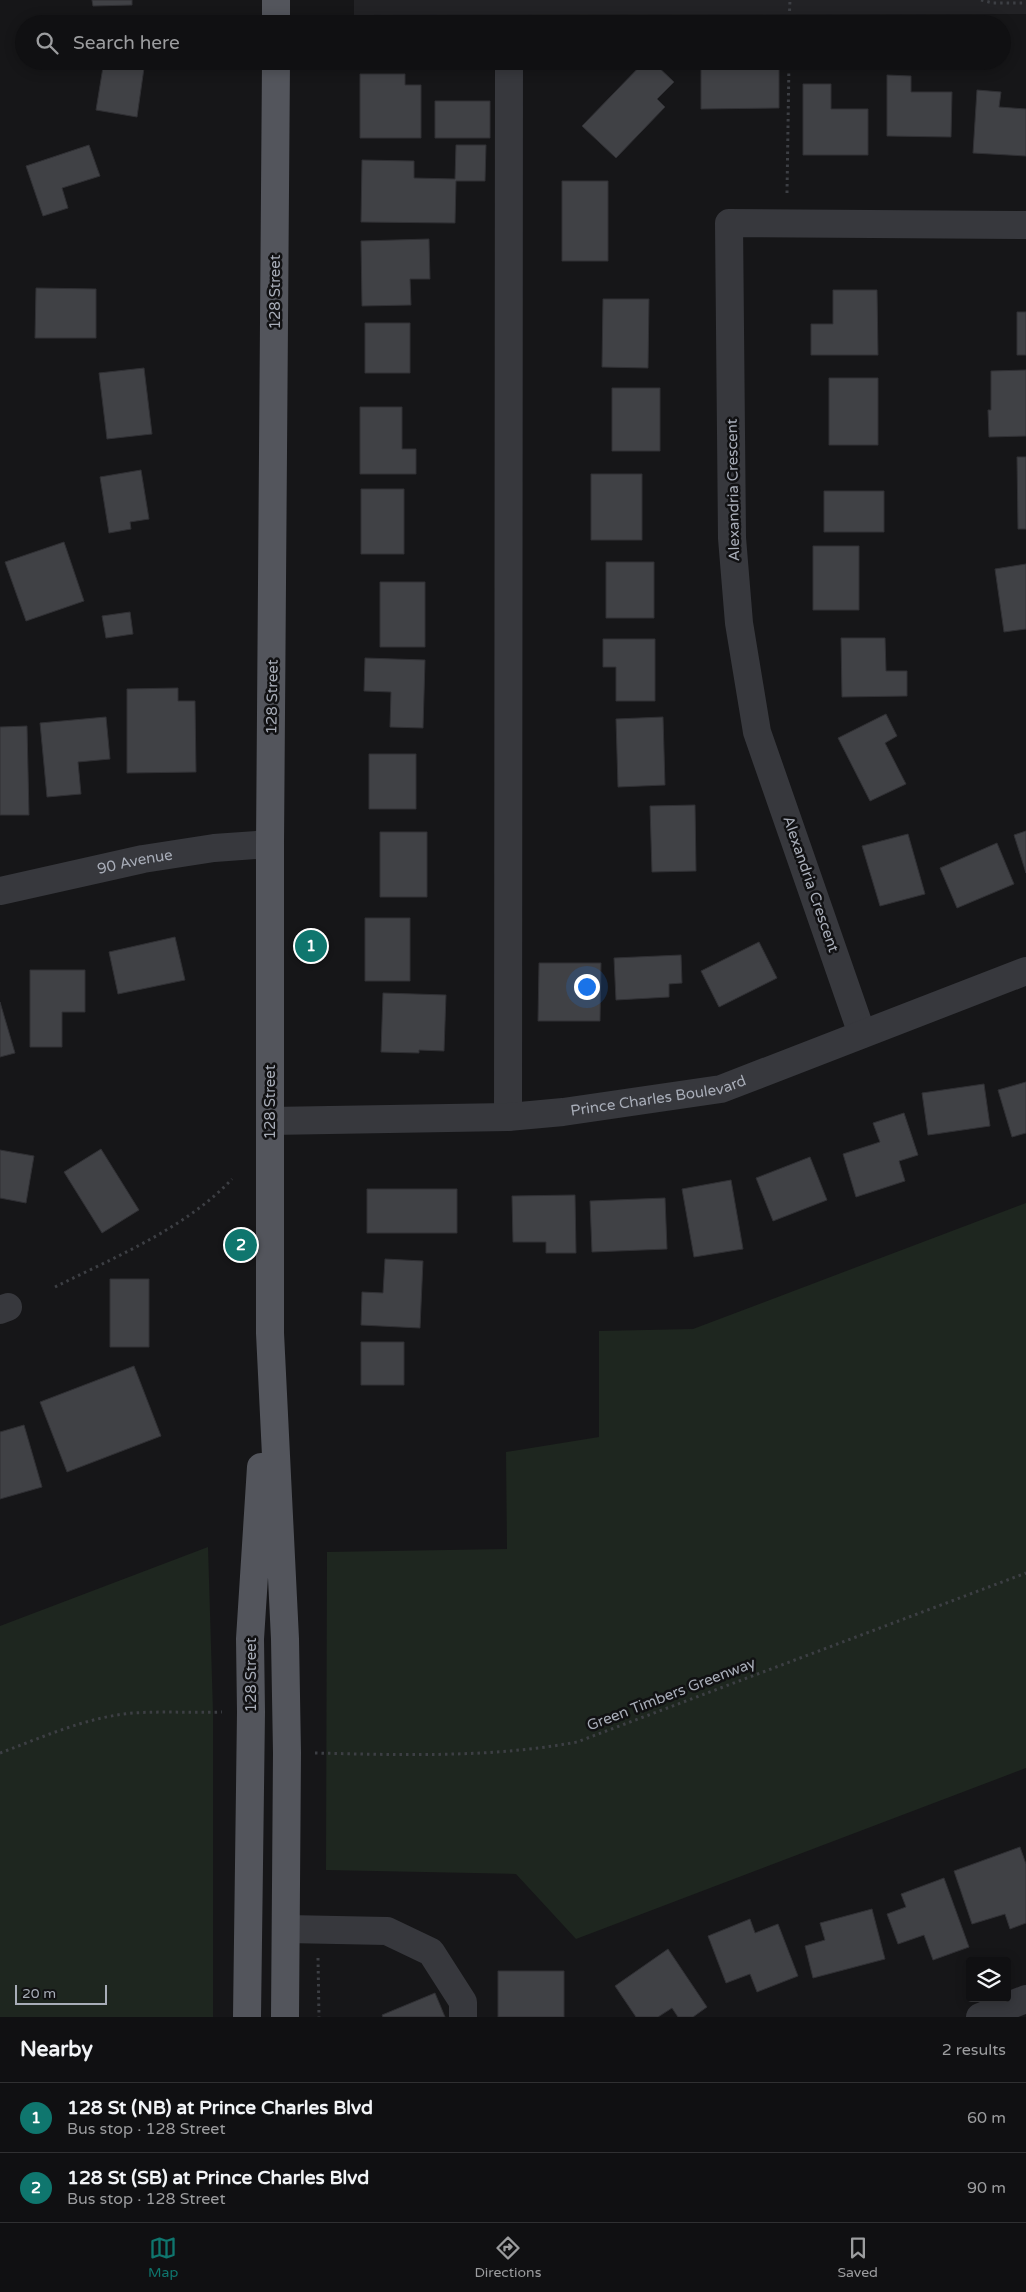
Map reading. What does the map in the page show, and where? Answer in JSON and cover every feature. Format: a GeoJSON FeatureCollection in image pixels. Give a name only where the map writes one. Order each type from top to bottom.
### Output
{"type":"FeatureCollection","features":[{"type":"Feature","properties":{"kind":"main road"},"geometry":{"type":"LineString","coordinates":[[276,0],[276,15]]}},
{"type":"Feature","properties":{"kind":"main road","name":"128 Street"},"geometry":{"type":"LineString","coordinates":[[276,70],[270,844],[270,1333],[284,1639],[287,1753],[285,2017]]}},
{"type":"Feature","properties":{"kind":"main road","name":"128 Street"},"geometry":{"type":"LineString","coordinates":[[247,2017],[250,1639],[270,1333]]}},
{"type":"Feature","properties":{"kind":"street"},"geometry":{"type":"LineString","coordinates":[[508,1117],[509,70]]}},
{"type":"Feature","properties":{"kind":"street","name":"Alexandria Crescent"},"geometry":{"type":"LineString","coordinates":[[862,1034],[757,732],[739,623],[732,538],[729,223],[1026,225]]}},
{"type":"Feature","properties":{"kind":"street","name":"90 Avenue"},"geometry":{"type":"LineString","coordinates":[[0,891],[143,859],[214,848],[270,844]]}},
{"type":"Feature","properties":{"kind":"street","name":"Prince Charles Boulevard"},"geometry":{"type":"LineString","coordinates":[[270,1121],[508,1117],[563,1112],[721,1089],[1026,971]]}},
{"type":"Feature","properties":{"kind":"street"},"geometry":{"type":"LineString","coordinates":[[286,1929],[386,1931],[431,1952],[463,2002],[462,2017]]}},
{"type":"Feature","properties":{"kind":"street"},"geometry":{"type":"LineString","coordinates":[[980,2017],[1026,1999]]}},
{"type":"Feature","properties":{"kind":"path"},"geometry":{"type":"LineString","coordinates":[[789,15],[790,0]]}},
{"type":"Feature","properties":{"kind":"path"},"geometry":{"type":"LineString","coordinates":[[981,0],[994,3],[1026,3]]}},
{"type":"Feature","properties":{"kind":"path"},"geometry":{"type":"LineString","coordinates":[[787,198],[789,70]]}},
{"type":"Feature","properties":{"kind":"path"},"geometry":{"type":"LineString","coordinates":[[56,1286],[150,1239],[216,1197],[232,1179]]}},
{"type":"Feature","properties":{"kind":"path","name":"Green Timbers Greenway"},"geometry":{"type":"LineString","coordinates":[[312,1753],[429,1754],[533,1750],[576,1742],[1026,1573]]}},
{"type":"Feature","properties":{"kind":"path"},"geometry":{"type":"LineString","coordinates":[[0,1753],[67,1728],[99,1719],[132,1713],[228,1712]]}},
{"type":"Feature","properties":{"kind":"path"},"geometry":{"type":"LineString","coordinates":[[318,1955],[319,2017]]}},
{"type":"Feature","properties":{"kind":"shaded area"},"geometry":{"type":"Polygon","coordinates":[[[354,0],[1026,0],[1026,14],[354,15],[354,0]]]}},
{"type":"Feature","properties":{"kind":"shaded area"},"geometry":{"type":"Polygon","coordinates":[[[1026,1203],[1026,1768],[576,1939],[516,1874],[326,1870],[327,1552],[507,1549],[506,1452],[599,1437],[599,1331],[693,1329],[1026,1203]]]}},
{"type":"Feature","properties":{"kind":"shaded area"},"geometry":{"type":"Polygon","coordinates":[[[208,1547],[213,1712],[213,2017],[0,2017],[0,1626],[208,1547]]]}},
{"type":"Feature","properties":{"kind":"building"},"geometry":{"type":"Polygon","coordinates":[[[92,0],[132,0],[132,5],[93,6],[92,0]]]}},
{"type":"Feature","properties":{"kind":"building"},"geometry":{"type":"Polygon","coordinates":[[[103,70],[144,70],[137,117],[96,110],[103,70]]]}},
{"type":"Feature","properties":{"kind":"building"},"geometry":{"type":"Polygon","coordinates":[[[636,70],[661,70],[674,82],[657,99],[665,107],[616,158],[582,126],[636,70]]]}},
{"type":"Feature","properties":{"kind":"building"},"geometry":{"type":"Polygon","coordinates":[[[701,70],[779,70],[779,108],[701,109],[701,70]]]}},
{"type":"Feature","properties":{"kind":"building"},"geometry":{"type":"Polygon","coordinates":[[[360,74],[405,74],[405,85],[421,85],[421,138],[360,138],[360,74]]]}},
{"type":"Feature","properties":{"kind":"building"},"geometry":{"type":"Polygon","coordinates":[[[887,75],[911,76],[911,92],[952,92],[951,137],[887,136],[887,75]]]}},
{"type":"Feature","properties":{"kind":"building"},"geometry":{"type":"Polygon","coordinates":[[[803,84],[831,84],[831,109],[868,109],[868,155],[803,155],[803,84]]]}},
{"type":"Feature","properties":{"kind":"building"},"geometry":{"type":"Polygon","coordinates":[[[977,90],[1001,92],[999,107],[1026,109],[1026,156],[973,153],[977,90]]]}},
{"type":"Feature","properties":{"kind":"building"},"geometry":{"type":"Polygon","coordinates":[[[435,101],[490,101],[490,138],[435,138],[435,101]]]}},
{"type":"Feature","properties":{"kind":"building"},"geometry":{"type":"Polygon","coordinates":[[[89,145],[100,176],[62,188],[68,208],[43,216],[26,166],[89,145]]]}},
{"type":"Feature","properties":{"kind":"building"},"geometry":{"type":"Polygon","coordinates":[[[456,145],[486,145],[485,181],[456,181],[455,223],[361,222],[362,160],[414,161],[414,178],[455,179],[456,145]]]}},
{"type":"Feature","properties":{"kind":"building"},"geometry":{"type":"Polygon","coordinates":[[[562,181],[608,181],[608,261],[562,261],[562,181]]]}},
{"type":"Feature","properties":{"kind":"building"},"geometry":{"type":"Polygon","coordinates":[[[429,239],[430,279],[410,279],[411,305],[362,306],[361,241],[429,239]]]}},
{"type":"Feature","properties":{"kind":"building"},"geometry":{"type":"Polygon","coordinates":[[[36,288],[96,289],[96,338],[35,338],[36,288]]]}},
{"type":"Feature","properties":{"kind":"building"},"geometry":{"type":"Polygon","coordinates":[[[833,290],[877,290],[878,355],[811,355],[811,324],[833,324],[833,290]]]}},
{"type":"Feature","properties":{"kind":"building"},"geometry":{"type":"Polygon","coordinates":[[[603,299],[649,299],[648,368],[602,367],[603,299]]]}},
{"type":"Feature","properties":{"kind":"building"},"geometry":{"type":"Polygon","coordinates":[[[1017,312],[1026,312],[1026,355],[1017,355],[1017,312]]]}},
{"type":"Feature","properties":{"kind":"building"},"geometry":{"type":"Polygon","coordinates":[[[365,323],[410,323],[410,373],[365,373],[365,323]]]}},
{"type":"Feature","properties":{"kind":"building"},"geometry":{"type":"Polygon","coordinates":[[[144,368],[152,434],[107,439],[99,373],[144,368]]]}},
{"type":"Feature","properties":{"kind":"building"},"geometry":{"type":"Polygon","coordinates":[[[1026,370],[1026,436],[989,437],[988,410],[991,410],[991,371],[1026,370]]]}},
{"type":"Feature","properties":{"kind":"building"},"geometry":{"type":"Polygon","coordinates":[[[829,378],[878,378],[878,445],[829,445],[829,378]]]}},
{"type":"Feature","properties":{"kind":"building"},"geometry":{"type":"Polygon","coordinates":[[[612,388],[660,388],[660,451],[612,451],[612,388]]]}},
{"type":"Feature","properties":{"kind":"building"},"geometry":{"type":"Polygon","coordinates":[[[360,407],[402,407],[402,449],[416,449],[416,474],[360,474],[360,407]]]}},
{"type":"Feature","properties":{"kind":"building"},"geometry":{"type":"Polygon","coordinates":[[[1017,457],[1026,457],[1026,529],[1018,529],[1017,457]]]}},
{"type":"Feature","properties":{"kind":"building"},"geometry":{"type":"Polygon","coordinates":[[[141,470],[149,519],[130,522],[131,529],[109,533],[100,477],[141,470]]]}},
{"type":"Feature","properties":{"kind":"building"},"geometry":{"type":"Polygon","coordinates":[[[591,474],[642,474],[642,540],[591,540],[591,474]]]}},
{"type":"Feature","properties":{"kind":"building"},"geometry":{"type":"Polygon","coordinates":[[[361,489],[404,489],[404,554],[361,554],[361,489]]]}},
{"type":"Feature","properties":{"kind":"building"},"geometry":{"type":"Polygon","coordinates":[[[824,491],[884,491],[884,532],[824,532],[824,491]]]}},
{"type":"Feature","properties":{"kind":"building"},"geometry":{"type":"Polygon","coordinates":[[[64,542],[84,601],[26,621],[5,562],[64,542]]]}},
{"type":"Feature","properties":{"kind":"building"},"geometry":{"type":"Polygon","coordinates":[[[813,546],[859,546],[859,610],[813,610],[813,546]]]}},
{"type":"Feature","properties":{"kind":"building"},"geometry":{"type":"Polygon","coordinates":[[[606,562],[654,562],[654,618],[606,618],[606,562]]]}},
{"type":"Feature","properties":{"kind":"building"},"geometry":{"type":"Polygon","coordinates":[[[1026,564],[1026,629],[1004,632],[995,569],[1026,564]]]}},
{"type":"Feature","properties":{"kind":"building"},"geometry":{"type":"Polygon","coordinates":[[[380,582],[425,582],[425,647],[380,647],[380,582]]]}},
{"type":"Feature","properties":{"kind":"building"},"geometry":{"type":"Polygon","coordinates":[[[130,612],[133,634],[106,638],[102,616],[130,612]]]}},
{"type":"Feature","properties":{"kind":"building"},"geometry":{"type":"Polygon","coordinates":[[[841,638],[885,638],[886,671],[907,671],[907,696],[842,697],[841,638]]]}},
{"type":"Feature","properties":{"kind":"building"},"geometry":{"type":"Polygon","coordinates":[[[603,639],[655,639],[655,701],[616,701],[616,667],[603,667],[603,639]]]}},
{"type":"Feature","properties":{"kind":"building"},"geometry":{"type":"Polygon","coordinates":[[[365,658],[425,660],[423,728],[390,727],[391,692],[364,691],[365,658]]]}},
{"type":"Feature","properties":{"kind":"building"},"geometry":{"type":"Polygon","coordinates":[[[178,688],[178,701],[195,701],[196,772],[127,773],[127,689],[178,688]]]}},
{"type":"Feature","properties":{"kind":"building"},"geometry":{"type":"Polygon","coordinates":[[[886,714],[897,736],[885,743],[906,784],[870,801],[838,738],[886,714]]]}},
{"type":"Feature","properties":{"kind":"building"},"geometry":{"type":"Polygon","coordinates":[[[106,717],[110,759],[78,762],[81,794],[47,797],[40,723],[106,717]]]}},
{"type":"Feature","properties":{"kind":"building"},"geometry":{"type":"Polygon","coordinates":[[[663,717],[665,785],[618,787],[616,719],[663,717]]]}},
{"type":"Feature","properties":{"kind":"building"},"geometry":{"type":"Polygon","coordinates":[[[27,726],[29,815],[0,815],[0,727],[27,726]]]}},
{"type":"Feature","properties":{"kind":"building"},"geometry":{"type":"Polygon","coordinates":[[[369,754],[416,754],[416,809],[369,809],[369,754]]]}},
{"type":"Feature","properties":{"kind":"building"},"geometry":{"type":"Polygon","coordinates":[[[695,805],[696,871],[652,872],[650,806],[695,805]]]}},
{"type":"Feature","properties":{"kind":"building"},"geometry":{"type":"Polygon","coordinates":[[[1026,831],[1026,873],[1014,835],[1026,831]]]}},
{"type":"Feature","properties":{"kind":"building"},"geometry":{"type":"Polygon","coordinates":[[[380,832],[427,832],[427,897],[380,897],[380,832]]]}},
{"type":"Feature","properties":{"kind":"building"},"geometry":{"type":"Polygon","coordinates":[[[908,834],[925,894],[880,906],[862,846],[908,834]]]}},
{"type":"Feature","properties":{"kind":"building"},"geometry":{"type":"Polygon","coordinates":[[[997,843],[1014,884],[957,908],[940,868],[997,843]]]}},
{"type":"Feature","properties":{"kind":"building"},"geometry":{"type":"Polygon","coordinates":[[[365,918],[410,918],[410,981],[365,981],[365,918]]]}},
{"type":"Feature","properties":{"kind":"building"},"geometry":{"type":"Polygon","coordinates":[[[175,937],[185,980],[118,994],[109,952],[175,937]]]}},
{"type":"Feature","properties":{"kind":"building"},"geometry":{"type":"Polygon","coordinates":[[[759,942],[777,978],[719,1007],[701,971],[759,942]]]}},
{"type":"Feature","properties":{"kind":"building"},"geometry":{"type":"Polygon","coordinates":[[[681,955],[682,983],[669,984],[669,997],[616,1000],[614,958],[681,955]]]}},
{"type":"Feature","properties":{"kind":"building"},"geometry":{"type":"Polygon","coordinates":[[[539,963],[601,963],[600,1021],[538,1021],[539,963]]]}},
{"type":"Feature","properties":{"kind":"building"},"geometry":{"type":"Polygon","coordinates":[[[30,970],[85,970],[85,1012],[62,1012],[62,1047],[30,1047],[30,970]]]}},
{"type":"Feature","properties":{"kind":"building"},"geometry":{"type":"Polygon","coordinates":[[[383,993],[446,995],[444,1051],[419,1050],[419,1053],[381,1052],[383,993]]]}},
{"type":"Feature","properties":{"kind":"building"},"geometry":{"type":"Polygon","coordinates":[[[0,1002],[15,1053],[0,1057],[0,1002]]]}},
{"type":"Feature","properties":{"kind":"building"},"geometry":{"type":"Polygon","coordinates":[[[1026,1082],[1026,1133],[1012,1137],[998,1090],[1026,1082]]]}},
{"type":"Feature","properties":{"kind":"building"},"geometry":{"type":"Polygon","coordinates":[[[984,1084],[990,1126],[928,1135],[922,1093],[984,1084]]]}},
{"type":"Feature","properties":{"kind":"building"},"geometry":{"type":"Polygon","coordinates":[[[904,1113],[918,1155],[899,1161],[905,1181],[856,1197],[843,1154],[880,1142],[873,1123],[904,1113]]]}},
{"type":"Feature","properties":{"kind":"building"},"geometry":{"type":"Polygon","coordinates":[[[101,1149],[139,1210],[102,1233],[64,1172],[101,1149]]]}},
{"type":"Feature","properties":{"kind":"building"},"geometry":{"type":"Polygon","coordinates":[[[0,1150],[34,1156],[26,1203],[0,1198],[0,1150]]]}},
{"type":"Feature","properties":{"kind":"building"},"geometry":{"type":"Polygon","coordinates":[[[810,1157],[827,1200],[773,1221],[756,1178],[810,1157]]]}},
{"type":"Feature","properties":{"kind":"building"},"geometry":{"type":"Polygon","coordinates":[[[731,1180],[743,1249],[694,1257],[682,1189],[731,1180]]]}},
{"type":"Feature","properties":{"kind":"building"},"geometry":{"type":"Polygon","coordinates":[[[367,1189],[457,1189],[457,1233],[367,1233],[367,1189]]]}},
{"type":"Feature","properties":{"kind":"building"},"geometry":{"type":"Polygon","coordinates":[[[575,1195],[576,1253],[546,1253],[546,1242],[513,1242],[512,1196],[575,1195]]]}},
{"type":"Feature","properties":{"kind":"building"},"geometry":{"type":"Polygon","coordinates":[[[665,1198],[667,1249],[592,1252],[590,1201],[665,1198]]]}},
{"type":"Feature","properties":{"kind":"building"},"geometry":{"type":"Polygon","coordinates":[[[385,1259],[423,1261],[420,1328],[361,1325],[362,1292],[383,1293],[385,1259]]]}},
{"type":"Feature","properties":{"kind":"building"},"geometry":{"type":"Polygon","coordinates":[[[110,1279],[149,1279],[149,1347],[110,1347],[110,1279]]]}},
{"type":"Feature","properties":{"kind":"building"},"geometry":{"type":"Polygon","coordinates":[[[361,1342],[404,1342],[404,1385],[361,1385],[361,1342]]]}},
{"type":"Feature","properties":{"kind":"building"},"geometry":{"type":"Polygon","coordinates":[[[134,1366],[161,1436],[67,1472],[40,1402],[134,1366]]]}},
{"type":"Feature","properties":{"kind":"building"},"geometry":{"type":"Polygon","coordinates":[[[24,1425],[42,1487],[0,1499],[0,1432],[24,1425]]]}},
{"type":"Feature","properties":{"kind":"building"},"geometry":{"type":"Polygon","coordinates":[[[1020,1847],[1026,1864],[1026,1923],[1010,1929],[1005,1914],[972,1924],[954,1871],[1020,1847]]]}},
{"type":"Feature","properties":{"kind":"building"},"geometry":{"type":"Polygon","coordinates":[[[944,1878],[969,1947],[933,1960],[924,1935],[898,1944],[887,1914],[906,1907],[901,1894],[944,1878]]]}},
{"type":"Feature","properties":{"kind":"building"},"geometry":{"type":"Polygon","coordinates":[[[872,1909],[885,1959],[813,1978],[805,1946],[825,1940],[820,1923],[872,1909]]]}},
{"type":"Feature","properties":{"kind":"building"},"geometry":{"type":"Polygon","coordinates":[[[750,1919],[755,1933],[778,1924],[798,1976],[757,1992],[750,1974],[726,1983],[708,1936],[750,1919]]]}},
{"type":"Feature","properties":{"kind":"building"},"geometry":{"type":"Polygon","coordinates":[[[668,1949],[707,2007],[693,2017],[678,2017],[672,2008],[658,2017],[636,2017],[615,1986],[668,1949]]]}},
{"type":"Feature","properties":{"kind":"building"},"geometry":{"type":"Polygon","coordinates":[[[498,1971],[564,1971],[564,2017],[498,2017],[498,1971]]]}},
{"type":"Feature","properties":{"kind":"building"},"geometry":{"type":"Polygon","coordinates":[[[435,1993],[445,2017],[383,2017],[382,2015],[435,1993]]]}},
{"type":"Feature","properties":{"kind":"place","name":"128 St (NB) at Prince Charles Blvd"},"geometry":{"type":"Point","coordinates":[311,946]}},
{"type":"Feature","properties":{"kind":"place","name":"128 St (SB) at Prince Charles Blvd"},"geometry":{"type":"Point","coordinates":[241,1245]}}]}
